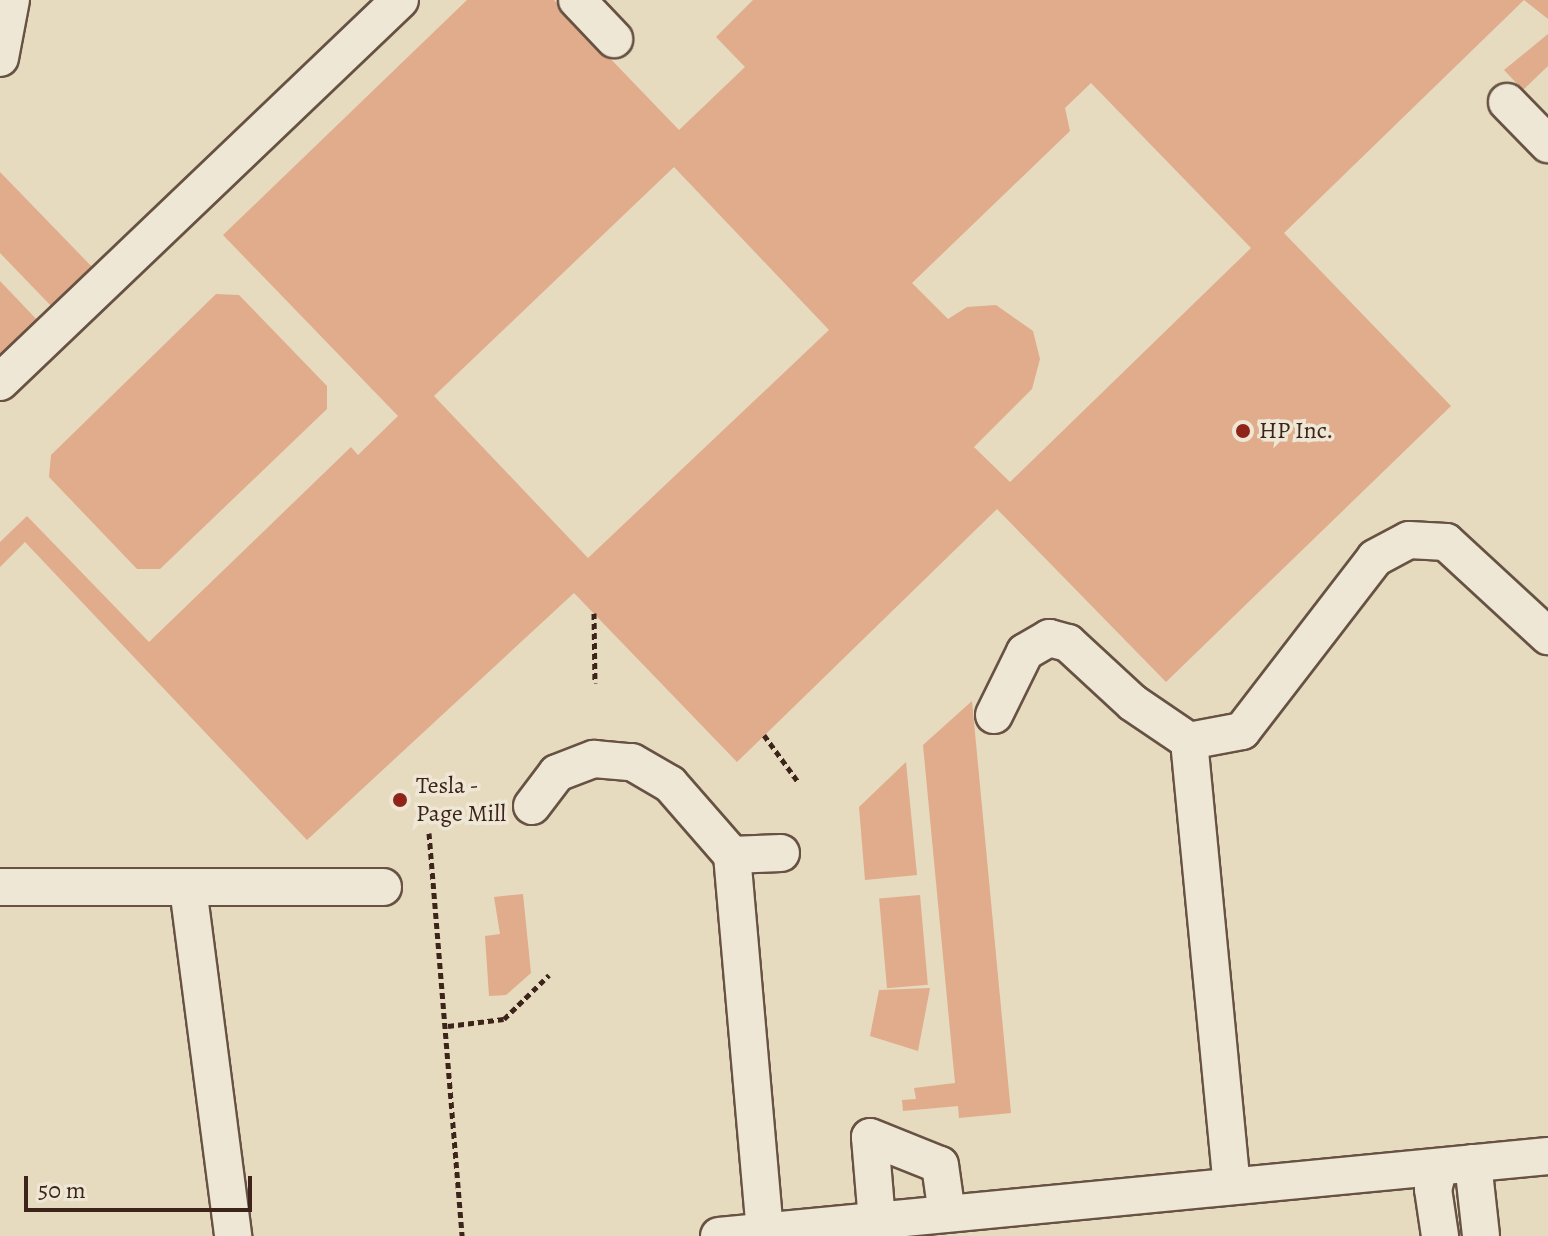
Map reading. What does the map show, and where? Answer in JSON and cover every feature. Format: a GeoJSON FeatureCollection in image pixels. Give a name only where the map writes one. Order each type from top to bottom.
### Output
{"type":"FeatureCollection","features":[{"type":"Feature","properties":{"kind":"lane"},"geometry":{"type":"LineString","coordinates":[[0,58],[11,0]]}},
{"type":"Feature","properties":{"kind":"lane"},"geometry":{"type":"LineString","coordinates":[[0,382],[400,0]]}},
{"type":"Feature","properties":{"kind":"lane"},"geometry":{"type":"LineString","coordinates":[[577,0],[614,39]]}},
{"type":"Feature","properties":{"kind":"lane"},"geometry":{"type":"LineString","coordinates":[[1507,102],[1548,144]]}},
{"type":"Feature","properties":{"kind":"lane"},"geometry":{"type":"LineString","coordinates":[[994,715],[1025,652],[1049,638],[1068,643],[1133,703],[1189,741],[1242,731],[1375,558],[1409,540],[1446,542],[1548,636]]}},
{"type":"Feature","properties":{"kind":"lane"},"geometry":{"type":"LineString","coordinates":[[1189,741],[1232,1186]]}},
{"type":"Feature","properties":{"kind":"lane"},"geometry":{"type":"LineString","coordinates":[[532,806],[557,773],[594,759],[632,762],[670,784],[732,855],[765,1232]]}},
{"type":"Feature","properties":{"kind":"lane"},"geometry":{"type":"LineString","coordinates":[[732,855],[781,853]]}},
{"type":"Feature","properties":{"kind":"lane"},"geometry":{"type":"LineString","coordinates":[[0,887],[383,887]]}},
{"type":"Feature","properties":{"kind":"lane"},"geometry":{"type":"LineString","coordinates":[[188,888],[233,1236]]}},
{"type":"Feature","properties":{"kind":"lane"},"geometry":{"type":"LineString","coordinates":[[877,1221],[870,1137],[940,1165],[947,1214]]}},
{"type":"Feature","properties":{"kind":"lane"},"geometry":{"type":"LineString","coordinates":[[719,1236],[1548,1156]]}},
{"type":"Feature","properties":{"kind":"lane"},"geometry":{"type":"LineString","coordinates":[[1440,1236],[1433,1189],[1456,1165]]}},
{"type":"Feature","properties":{"kind":"lane"},"geometry":{"type":"LineString","coordinates":[[1456,1165],[1481,1236]]}},
{"type":"Feature","properties":{"kind":"path"},"geometry":{"type":"LineString","coordinates":[[594,613],[595,683]]}},
{"type":"Feature","properties":{"kind":"path"},"geometry":{"type":"LineString","coordinates":[[764,735],[799,783]]}},
{"type":"Feature","properties":{"kind":"path"},"geometry":{"type":"LineString","coordinates":[[429,833],[448,1026],[462,1236]]}},
{"type":"Feature","properties":{"kind":"path"},"geometry":{"type":"LineString","coordinates":[[448,1026],[504,1019],[549,975]]}},
{"type":"Feature","properties":{"kind":"building","name":"HP Inc."},"geometry":{"type":"Polygon","coordinates":[[[467,0],[554,0],[679,130],[745,67],[716,37],[753,0],[1524,0],[1284,233],[1451,406],[1166,682],[997,509],[737,762],[574,593],[307,840],[25,542],[0,567],[0,542],[27,516],[149,642],[351,447],[358,455],[398,416],[223,235],[467,0]],[[1091,83],[1065,108],[1070,131],[912,283],[948,319],[967,307],[996,305],[1033,331],[1040,359],[1032,389],[974,447],[1010,482],[1251,248],[1091,83]],[[674,167],[434,396],[588,558],[829,330],[674,167]]]}},
{"type":"Feature","properties":{"kind":"building"},"geometry":{"type":"Polygon","coordinates":[[[1524,0],[1548,0],[1548,19],[1524,0]]]}},
{"type":"Feature","properties":{"kind":"building"},"geometry":{"type":"Polygon","coordinates":[[[1548,34],[1548,66],[1523,90],[1504,70],[1548,34]]]}},
{"type":"Feature","properties":{"kind":"building"},"geometry":{"type":"Polygon","coordinates":[[[0,172],[95,270],[55,310],[0,253],[0,172]]]}},
{"type":"Feature","properties":{"kind":"building"},"geometry":{"type":"Polygon","coordinates":[[[0,281],[40,323],[0,362],[0,281]]]}},
{"type":"Feature","properties":{"kind":"building"},"geometry":{"type":"Polygon","coordinates":[[[216,294],[239,295],[327,386],[327,409],[160,569],[137,569],[49,477],[51,455],[216,294]]]}},
{"type":"Feature","properties":{"kind":"building"},"geometry":{"type":"Polygon","coordinates":[[[972,701],[1011,1113],[959,1118],[958,1106],[903,1111],[902,1100],[916,1099],[914,1088],[955,1083],[923,745],[972,701]]]}},
{"type":"Feature","properties":{"kind":"building"},"geometry":{"type":"Polygon","coordinates":[[[906,762],[917,875],[865,880],[859,807],[906,762]]]}},
{"type":"Feature","properties":{"kind":"building"},"geometry":{"type":"Polygon","coordinates":[[[523,894],[531,973],[506,995],[489,996],[485,936],[500,934],[494,897],[523,894]]]}},
{"type":"Feature","properties":{"kind":"building"},"geometry":{"type":"Polygon","coordinates":[[[920,895],[928,985],[887,988],[879,899],[920,895]]]}},
{"type":"Feature","properties":{"kind":"building"},"geometry":{"type":"Polygon","coordinates":[[[930,988],[918,1051],[870,1036],[879,990],[930,988]]]}},
{"type":"Feature","properties":{"kind":"place","name":"HP Inc."},"geometry":{"type":"Point","coordinates":[1243,431]}},
{"type":"Feature","properties":{"kind":"place","name":"Tesla - Page Mill"},"geometry":{"type":"Point","coordinates":[400,800]}}]}
